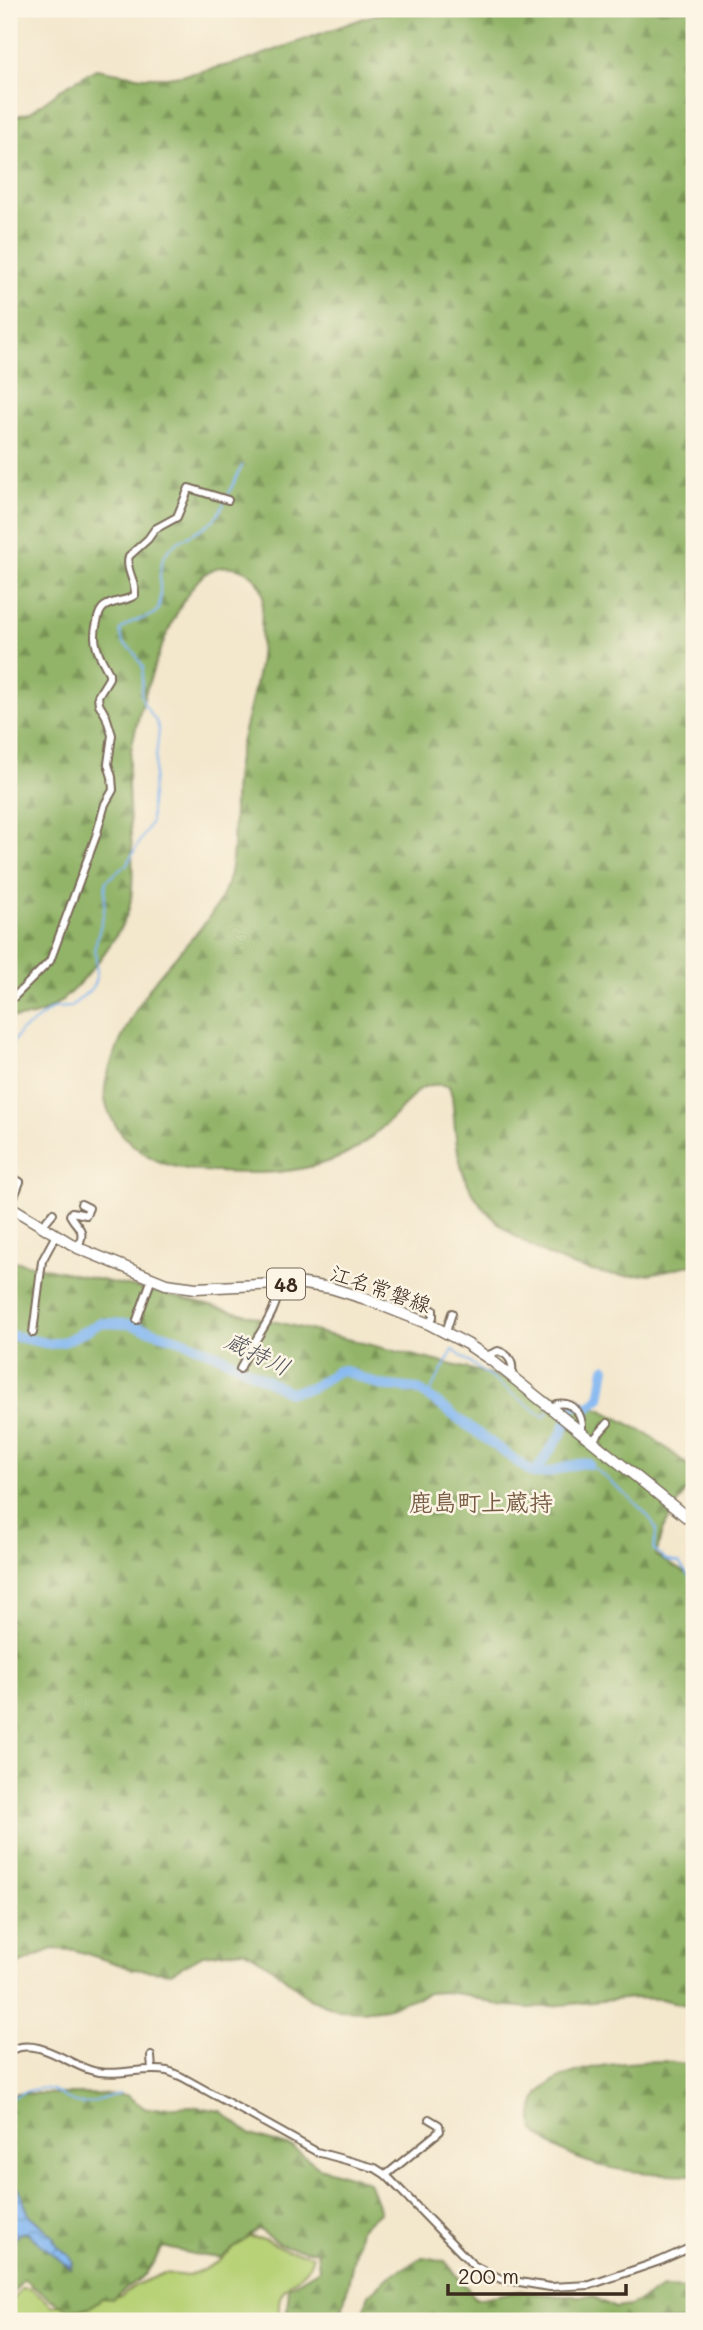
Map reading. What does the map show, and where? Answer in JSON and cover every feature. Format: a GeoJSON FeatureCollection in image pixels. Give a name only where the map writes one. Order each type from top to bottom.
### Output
{"type":"FeatureCollection","features":[{"type":"Feature","properties":{"kind":"main road","name":"江名常磐線"},"geometry":{"type":"LineString","coordinates":[[9,1206],[78,1248],[166,1284],[196,1288],[304,1284],[363,1298],[429,1324],[486,1356],[694,1523]]}},
{"type":"Feature","properties":{"kind":"street"},"geometry":{"type":"LineString","coordinates":[[9,1002],[50,961],[105,804],[113,790],[108,764],[112,735],[98,696],[109,678],[95,646],[94,634],[101,611],[108,605],[129,600],[135,595],[134,581],[128,566],[129,556],[148,540],[156,529],[177,517],[189,488],[229,500]]}},
{"type":"Feature","properties":{"kind":"street"},"geometry":{"type":"LineString","coordinates":[[9,1176],[20,1182],[9,1206]]}},
{"type":"Feature","properties":{"kind":"street"},"geometry":{"type":"LineString","coordinates":[[78,1248],[82,1230],[70,1214],[72,1212],[86,1215],[89,1208],[81,1204]]}},
{"type":"Feature","properties":{"kind":"street"},"geometry":{"type":"LineString","coordinates":[[42,1226],[53,1213]]}},
{"type":"Feature","properties":{"kind":"street"},"geometry":{"type":"LineString","coordinates":[[33,1333],[42,1261],[56,1235]]}},
{"type":"Feature","properties":{"kind":"street"},"geometry":{"type":"LineString","coordinates":[[137,1320],[152,1278]]}},
{"type":"Feature","properties":{"kind":"street"},"geometry":{"type":"LineString","coordinates":[[240,1369],[269,1316],[279,1284]]}},
{"type":"Feature","properties":{"kind":"street"},"geometry":{"type":"LineString","coordinates":[[429,1324],[433,1310]]}},
{"type":"Feature","properties":{"kind":"street"},"geometry":{"type":"LineString","coordinates":[[446,1332],[452,1313]]}},
{"type":"Feature","properties":{"kind":"street"},"geometry":{"type":"LineString","coordinates":[[552,1407],[564,1403],[574,1408],[582,1418],[582,1431]]}},
{"type":"Feature","properties":{"kind":"street"},"geometry":{"type":"LineString","coordinates":[[593,1440],[608,1423]]}},
{"type":"Feature","properties":{"kind":"street"},"geometry":{"type":"LineString","coordinates":[[9,2051],[19,2046],[36,2047],[99,2072],[152,2070],[166,2071],[182,2077],[317,2152],[375,2168],[386,2175],[473,2265],[501,2279],[550,2287],[590,2286],[694,2246]]}},
{"type":"Feature","properties":{"kind":"street"},"geometry":{"type":"LineString","coordinates":[[151,2056],[152,2070]]}},
{"type":"Feature","properties":{"kind":"street"},"geometry":{"type":"LineString","coordinates":[[386,2175],[440,2131],[439,2125],[429,2119]]}},
{"type":"Feature","properties":{"kind":"green space"},"geometry":{"type":"Polygon","coordinates":[[[694,9],[694,1264],[655,1273],[615,1275],[572,1265],[528,1245],[491,1216],[466,1180],[458,1149],[449,1086],[433,1085],[422,1088],[359,1147],[343,1156],[312,1166],[270,1172],[224,1173],[177,1167],[157,1161],[133,1145],[119,1130],[107,1106],[105,1087],[120,1041],[144,996],[211,914],[226,887],[232,860],[236,771],[260,657],[263,595],[256,579],[249,573],[233,567],[216,568],[194,585],[180,607],[154,667],[135,730],[130,757],[128,793],[133,869],[126,917],[101,958],[64,998],[35,1015],[9,1017],[9,786],[15,750],[9,714],[9,118],[29,113],[66,86],[96,69],[142,77],[194,73],[245,61],[367,17],[395,10],[694,9]]]}},
{"type":"Feature","properties":{"kind":"green space"},"geometry":{"type":"Polygon","coordinates":[[[9,1260],[146,1290],[485,1373],[602,1410],[648,1434],[694,1470],[694,1477],[662,1531],[656,1556],[694,1578],[694,2007],[661,1999],[633,1998],[530,2008],[497,2005],[468,1995],[445,1992],[429,1993],[386,2008],[339,2010],[311,1999],[267,1964],[243,1950],[203,1955],[171,1973],[133,1969],[75,1950],[52,1949],[9,1968],[9,1260]]]}},
{"type":"Feature","properties":{"kind":"green space"},"geometry":{"type":"Polygon","coordinates":[[[662,2061],[694,2065],[694,2175],[609,2168],[569,2155],[534,2131],[534,2104],[542,2091],[555,2081],[590,2068],[662,2061]]]}},
{"type":"Feature","properties":{"kind":"green space"},"geometry":{"type":"Polygon","coordinates":[[[14,2093],[126,2095],[146,2109],[191,2106],[221,2111],[251,2135],[294,2148],[319,2167],[369,2182],[380,2211],[360,2229],[340,2321],[286,2321],[289,2287],[319,2269],[317,2251],[286,2246],[259,2229],[221,2258],[163,2247],[146,2274],[112,2299],[102,2298],[90,2307],[70,2310],[23,2279],[9,2300],[9,2099],[14,2093]]]}},
{"type":"Feature","properties":{"kind":"green space"},"geometry":{"type":"Polygon","coordinates":[[[243,2236],[264,2239],[287,2250],[313,2255],[305,2271],[282,2292],[279,2321],[9,2321],[9,2306],[22,2288],[31,2289],[53,2306],[77,2298],[121,2296],[136,2285],[164,2273],[187,2276],[197,2273],[220,2261],[243,2236]]]}},
{"type":"Feature","properties":{"kind":"green space"},"geometry":{"type":"Polygon","coordinates":[[[423,2257],[445,2261],[476,2299],[520,2291],[559,2296],[592,2296],[615,2308],[630,2306],[662,2288],[694,2289],[694,2321],[361,2321],[369,2294],[390,2276],[423,2257]]]}},
{"type":"Feature","properties":{"kind":"water"},"geometry":{"type":"Polygon","coordinates":[[[19,2189],[29,2215],[52,2235],[57,2246],[70,2256],[73,2262],[70,2268],[27,2233],[17,2235],[9,2250],[9,2191],[19,2189]]]}},
{"type":"Feature","properties":{"kind":"waterway"},"geometry":{"type":"LineString","coordinates":[[227,497],[242,466]]}},
{"type":"Feature","properties":{"kind":"waterway"},"geometry":{"type":"LineString","coordinates":[[9,1048],[20,1032],[53,1008],[71,1007],[93,987],[97,974],[95,946],[104,912],[106,881],[127,864],[151,822],[159,730],[141,695],[143,667],[134,652],[123,643],[120,631],[130,623],[157,611],[160,602],[161,565],[167,552],[179,541],[213,520],[225,502]]}},
{"type":"Feature","properties":{"kind":"waterway","name":"蔵持川"},"geometry":{"type":"LineString","coordinates":[[9,1335],[50,1344],[66,1341],[100,1323],[129,1324],[182,1340],[221,1356],[289,1392],[311,1388],[343,1370],[379,1385],[422,1392],[534,1474],[576,1464],[589,1464]]}},
{"type":"Feature","properties":{"kind":"waterway"},"geometry":{"type":"LineString","coordinates":[[428,1396],[453,1350],[544,1417],[549,1411]]}},
{"type":"Feature","properties":{"kind":"waterway"},"geometry":{"type":"LineString","coordinates":[[534,1474],[563,1431],[570,1411],[578,1403],[588,1408],[600,1398],[605,1368]]}},
{"type":"Feature","properties":{"kind":"waterway"},"geometry":{"type":"LineString","coordinates":[[571,1403],[578,1403]]}},
{"type":"Feature","properties":{"kind":"waterway"},"geometry":{"type":"LineString","coordinates":[[589,1464],[646,1514],[656,1529],[654,1550],[665,1560],[679,1563],[694,1583]]}},
{"type":"Feature","properties":{"kind":"waterway"},"geometry":{"type":"LineString","coordinates":[[9,2099],[41,2088],[82,2104],[120,2093]]}},
{"type":"Feature","properties":{"kind":"district","name":"鹿島町上蔵持"},"geometry":{"type":"Point","coordinates":[481,1501]}}]}
